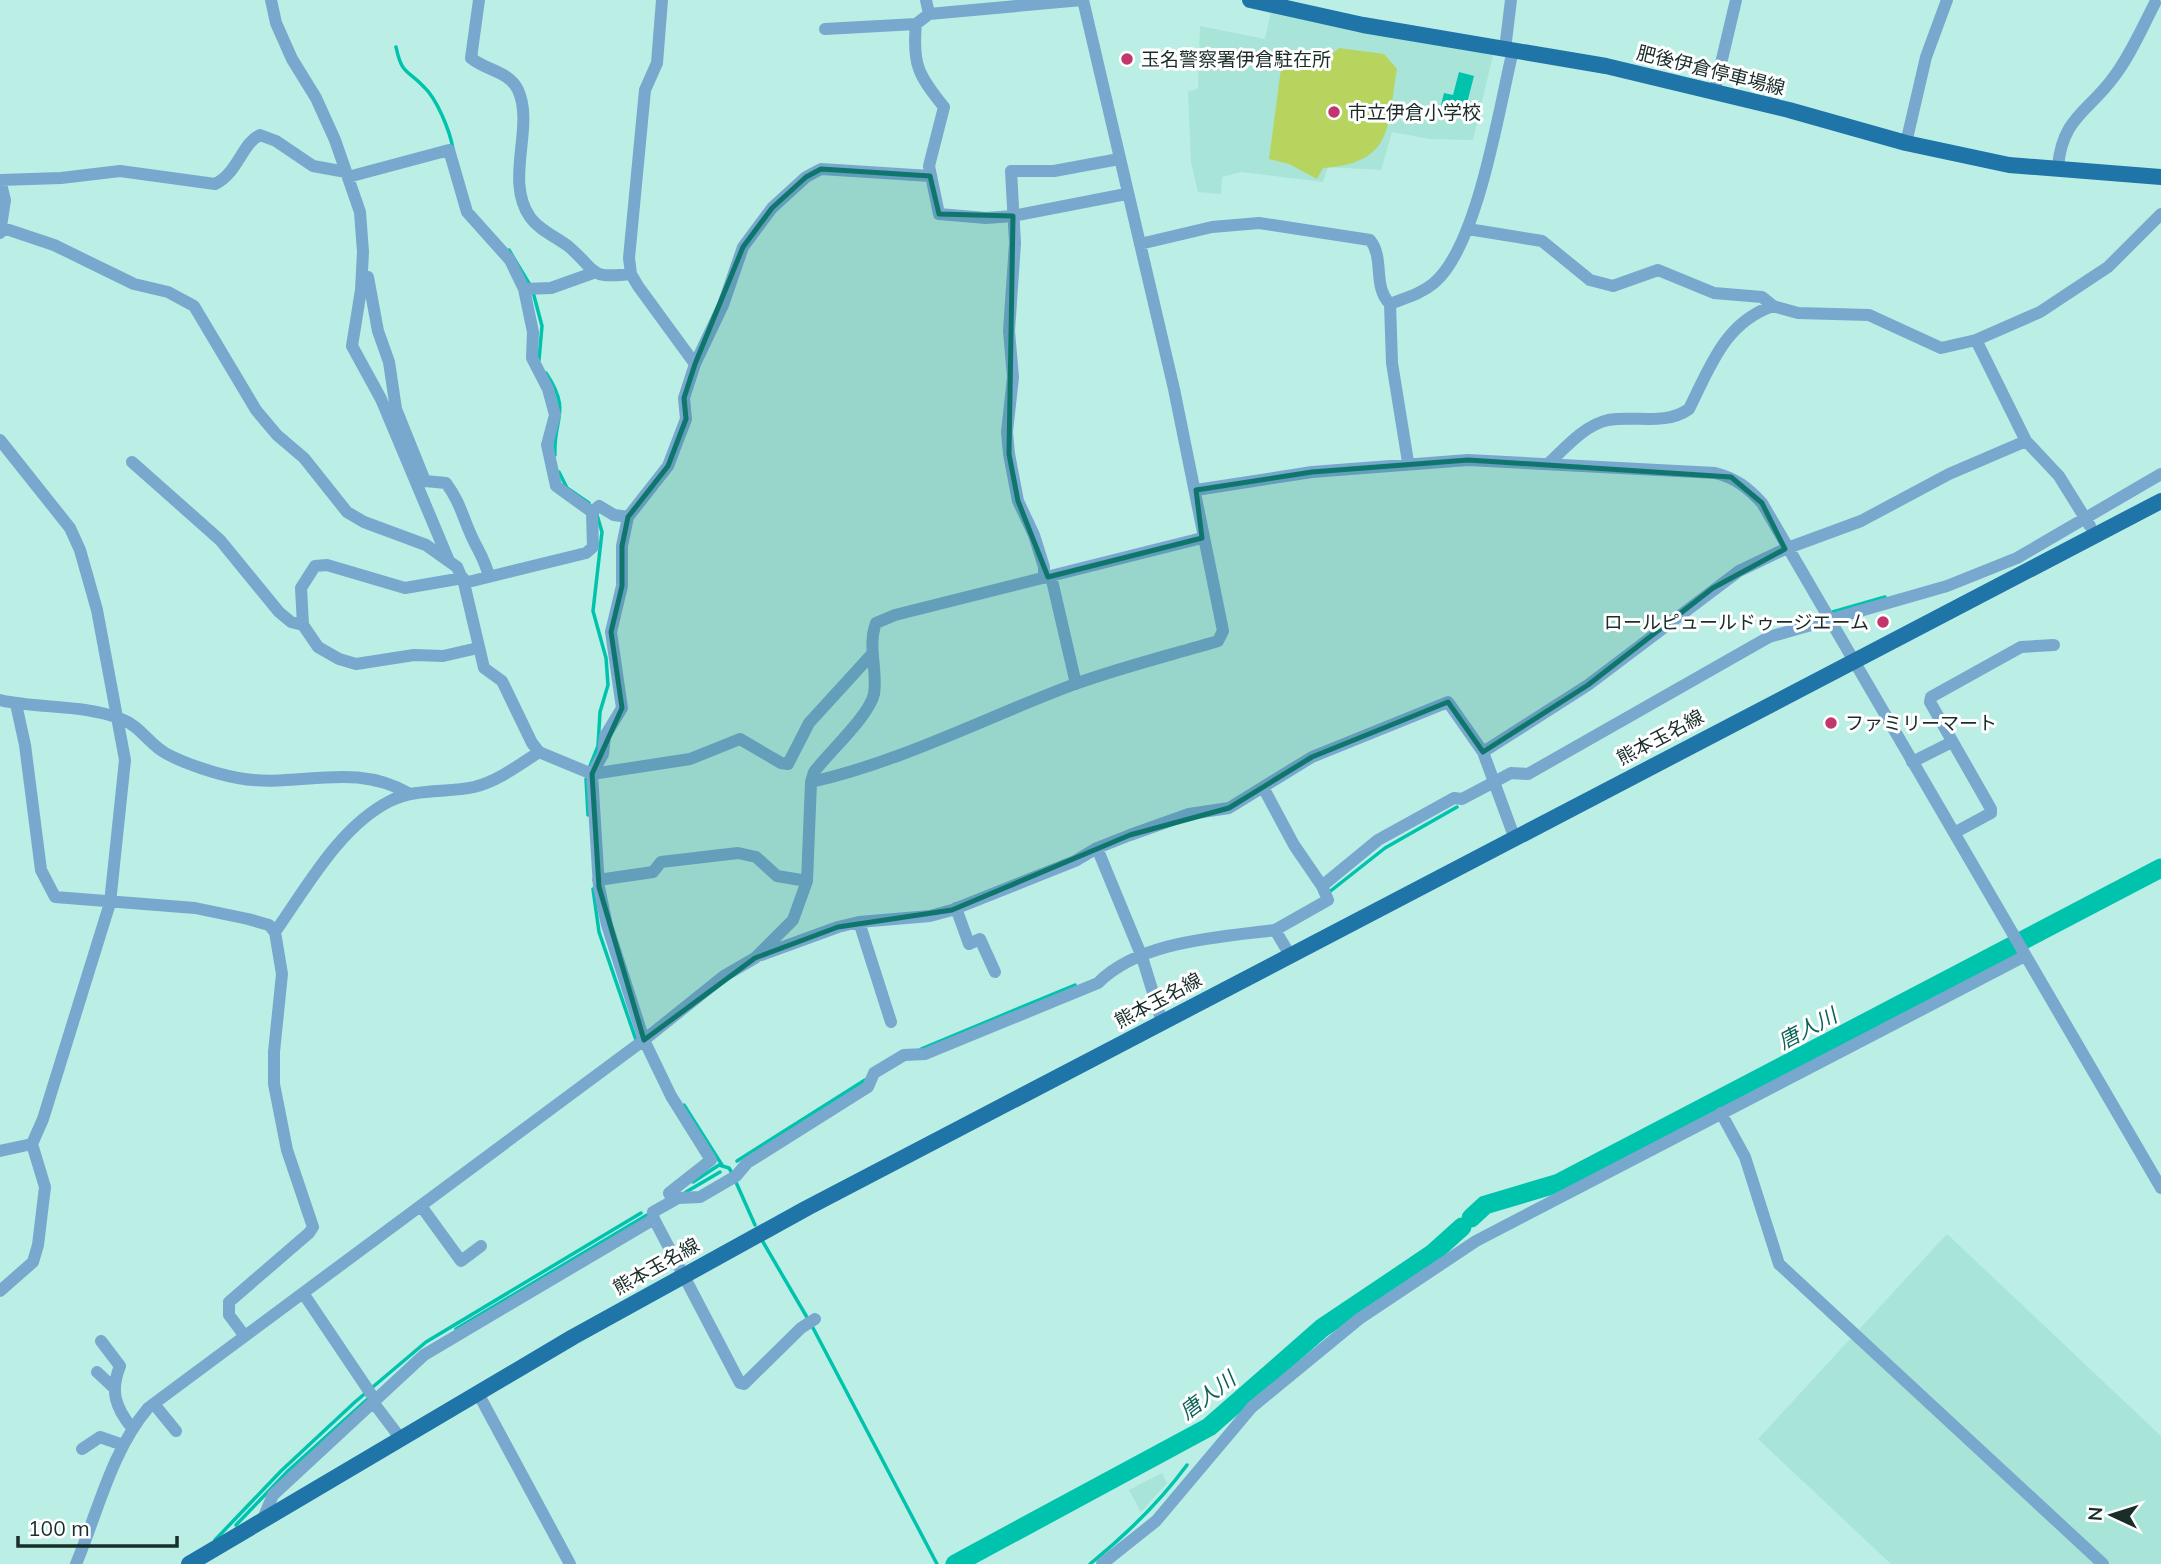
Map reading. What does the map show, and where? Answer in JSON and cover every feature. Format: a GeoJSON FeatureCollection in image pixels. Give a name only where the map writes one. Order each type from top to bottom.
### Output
{"type":"FeatureCollection","features":[{"type":"Feature","properties":{"kind":"main road","name":"肥後伊倉停車場線"},"geometry":{"type":"LineString","coordinates":[[1250,0],[1308,15],[1606,66],[1906,143],[2009,165],[2161,177]]}},
{"type":"Feature","properties":{"kind":"main road","name":"熊本玉名線"},"geometry":{"type":"LineString","coordinates":[[196,1562],[684,1274],[2161,500]]}},
{"type":"Feature","properties":{"kind":"street"},"geometry":{"type":"LineString","coordinates":[[271,0],[276,23],[292,59],[316,98],[359,212],[363,252],[378,331],[385,343],[389,362],[396,410],[425,481],[446,483],[460,503],[471,536],[483,554],[489,577]]}},
{"type":"Feature","properties":{"kind":"street"},"geometry":{"type":"LineString","coordinates":[[479,0],[471,58],[510,77],[522,100],[519,185],[523,206],[531,220],[570,248],[593,273]]}},
{"type":"Feature","properties":{"kind":"street"},"geometry":{"type":"LineString","coordinates":[[662,0],[661,41],[657,63],[645,90],[642,147],[631,215],[631,274],[655,313],[695,364]]}},
{"type":"Feature","properties":{"kind":"street"},"geometry":{"type":"LineString","coordinates":[[926,0],[929,14]]}},
{"type":"Feature","properties":{"kind":"street"},"geometry":{"type":"LineString","coordinates":[[811,782],[849,773],[1012,712],[1076,684],[1218,641],[1223,631],[1202,538],[1196,490],[1082,0],[929,14],[916,24],[825,29]]}},
{"type":"Feature","properties":{"kind":"street"},"geometry":{"type":"LineString","coordinates":[[1390,304],[1434,283],[1444,272],[1468,229],[1509,49],[1511,0]]}},
{"type":"Feature","properties":{"kind":"street"},"geometry":{"type":"LineString","coordinates":[[1714,93],[1736,0]]}},
{"type":"Feature","properties":{"kind":"street"},"geometry":{"type":"LineString","coordinates":[[1906,143],[1926,57],[1947,0]]}},
{"type":"Feature","properties":{"kind":"street"},"geometry":{"type":"LineString","coordinates":[[2058,167],[2059,152],[2077,114],[2112,79],[2155,3]]}},
{"type":"Feature","properties":{"kind":"street"},"geometry":{"type":"LineString","coordinates":[[916,24],[915,61],[920,76],[944,107],[929,166],[939,214],[986,218],[1013,216],[1126,194]]}},
{"type":"Feature","properties":{"kind":"street"},"geometry":{"type":"LineString","coordinates":[[594,510],[556,486],[547,445],[555,415],[548,388],[532,358],[533,332],[529,288],[510,260],[467,212],[449,150],[347,175],[313,166],[276,141],[260,135],[253,139],[226,179],[215,184],[120,171],[61,178],[0,180],[5,200],[1,229],[54,245],[134,284],[169,292],[194,306],[206,321],[230,371],[256,410],[277,435],[304,458],[347,512],[364,522],[426,545],[457,567],[463,581],[484,668],[502,681],[539,752],[592,774],[690,759],[740,739],[781,763],[788,764],[809,723],[872,654]]}},
{"type":"Feature","properties":{"kind":"street"},"geometry":{"type":"LineString","coordinates":[[1076,684],[1034,535],[1018,501],[1009,454],[1007,432],[1013,377],[1009,331],[1015,243],[1011,172],[1054,171],[1119,159]]}},
{"type":"Feature","properties":{"kind":"street"},"geometry":{"type":"LineString","coordinates":[[673,1201],[669,1193],[711,1160],[671,1096],[644,1040],[607,925],[598,880],[592,774],[603,754],[605,736],[622,708],[611,632],[622,586],[622,546],[628,517],[668,466],[686,419],[684,398],[695,364],[723,305],[743,247],[772,208],[806,177],[821,169],[930,176]]}},
{"type":"Feature","properties":{"kind":"street"},"geometry":{"type":"LineString","coordinates":[[1468,229],[1542,241],[1590,280],[1602,284],[1617,286],[1658,270],[1714,293],[1762,297],[1773,306],[1798,313],[1869,315],[1934,347],[1976,340],[2040,312],[2108,267],[2161,215]]}},
{"type":"Feature","properties":{"kind":"street"},"geometry":{"type":"LineString","coordinates":[[1140,244],[1212,227],[1259,223],[1363,236],[1376,246],[1382,297],[1390,304],[1392,363],[1408,462]]}},
{"type":"Feature","properties":{"kind":"street"},"geometry":{"type":"LineString","coordinates":[[363,252],[361,290],[352,346],[381,400],[449,561]]}},
{"type":"Feature","properties":{"kind":"street"},"geometry":{"type":"LineString","coordinates":[[529,288],[551,288],[593,273],[606,276],[631,274]]}},
{"type":"Feature","properties":{"kind":"street"},"geometry":{"type":"LineString","coordinates":[[1550,462],[1596,424],[1609,420],[1670,419],[1689,409],[1716,353],[1752,313],[1773,306]]}},
{"type":"Feature","properties":{"kind":"street"},"geometry":{"type":"LineString","coordinates":[[1976,340],[2026,442],[2059,476],[2096,534]]}},
{"type":"Feature","properties":{"kind":"street"},"geometry":{"type":"LineString","coordinates":[[0,440],[70,528],[80,550],[97,610],[125,760],[110,903],[43,1119],[32,1144],[45,1187],[38,1245],[33,1262],[0,1291]]}},
{"type":"Feature","properties":{"kind":"street"},"geometry":{"type":"LineString","coordinates":[[1483,752],[1588,685],[1739,571],[1786,549],[1861,521],[1949,474],[2026,442]]}},
{"type":"Feature","properties":{"kind":"street"},"geometry":{"type":"LineString","coordinates":[[132,462],[220,540],[273,607],[291,622],[303,625]]}},
{"type":"Feature","properties":{"kind":"street"},"geometry":{"type":"LineString","coordinates":[[1196,490],[1312,472],[1408,462],[1550,462],[1715,473],[1731,477],[1747,488],[1762,503],[1786,549],[2161,1188]]}},
{"type":"Feature","properties":{"kind":"street"},"geometry":{"type":"LineString","coordinates":[[1324,891],[1378,840],[1454,797],[1462,799],[1511,774],[1528,774],[1769,637],[1825,614],[1947,586],[2017,558],[2083,516],[2161,474]]}},
{"type":"Feature","properties":{"kind":"street"},"geometry":{"type":"LineString","coordinates":[[478,648],[443,656],[414,655],[356,664],[339,659],[318,647],[303,625],[301,588],[315,566],[327,565],[405,588],[489,577],[586,553],[593,547],[594,510],[599,506],[614,515],[628,517]]}},
{"type":"Feature","properties":{"kind":"street"},"geometry":{"type":"LineString","coordinates":[[76,1564],[123,1445],[132,1428],[154,1404],[644,1040],[724,976],[755,957],[793,920],[807,881],[811,782],[823,760],[873,696],[876,674],[872,654],[873,631],[880,619],[1202,538]]}},
{"type":"Feature","properties":{"kind":"street"},"geometry":{"type":"LineString","coordinates":[[1954,833],[1991,813],[1991,809],[1930,702],[1931,697],[2021,647],[2054,645]]}},
{"type":"Feature","properties":{"kind":"street"},"geometry":{"type":"LineString","coordinates":[[0,700],[118,717],[138,726],[165,754],[238,778],[269,780],[339,775],[394,785],[410,794]]}},
{"type":"Feature","properties":{"kind":"street"},"geometry":{"type":"LineString","coordinates":[[755,957],[859,922],[930,916],[956,908],[1075,861],[1097,848],[1189,814],[1229,808],[1264,789],[1312,757],[1448,702],[1483,752],[1515,839]]}},
{"type":"Feature","properties":{"kind":"street"},"geometry":{"type":"LineString","coordinates":[[16,704],[25,744],[41,870],[49,890],[62,900],[195,908],[248,919],[269,926],[275,932],[282,974],[274,1052],[274,1084],[287,1150],[313,1227],[229,1302],[229,1315],[244,1335]]}},
{"type":"Feature","properties":{"kind":"street"},"geometry":{"type":"LineString","coordinates":[[1912,762],[1952,742]]}},
{"type":"Feature","properties":{"kind":"street"},"geometry":{"type":"LineString","coordinates":[[275,932],[344,836],[390,800],[410,794],[474,787],[498,778],[539,752]]}},
{"type":"Feature","properties":{"kind":"street"},"geometry":{"type":"LineString","coordinates":[[812,1321],[744,1384],[740,1383],[654,1219],[653,1212],[673,1201],[700,1197],[733,1178],[747,1163],[868,1087],[874,1073],[904,1055],[925,1054],[1098,983],[1108,973],[1142,957],[1195,940],[1275,930],[1328,900],[1264,789]]}},
{"type":"Feature","properties":{"kind":"street"},"geometry":{"type":"LineString","coordinates":[[1097,848],[1142,957],[1146,980],[1162,1022]]}},
{"type":"Feature","properties":{"kind":"street"},"geometry":{"type":"LineString","coordinates":[[598,880],[653,872],[661,862],[738,853],[756,857],[777,876],[807,881]]}},
{"type":"Feature","properties":{"kind":"street"},"geometry":{"type":"LineString","coordinates":[[956,908],[969,944],[980,939],[995,972]]}},
{"type":"Feature","properties":{"kind":"street"},"geometry":{"type":"LineString","coordinates":[[859,922],[891,1022]]}},
{"type":"Feature","properties":{"kind":"street"},"geometry":{"type":"LineString","coordinates":[[1275,930],[1290,956]]}},
{"type":"Feature","properties":{"kind":"street"},"geometry":{"type":"LineString","coordinates":[[1102,1564],[1156,1521],[1252,1407],[1359,1319],[1476,1241],[1721,1113],[2020,948]]}},
{"type":"Feature","properties":{"kind":"street"},"geometry":{"type":"LineString","coordinates":[[1721,1113],[1745,1157],[1779,1265],[2103,1564]]}},
{"type":"Feature","properties":{"kind":"street"},"geometry":{"type":"LineString","coordinates":[[0,1151],[32,1144]]}},
{"type":"Feature","properties":{"kind":"street"},"geometry":{"type":"LineString","coordinates":[[421,1206],[461,1261],[481,1246]]}},
{"type":"Feature","properties":{"kind":"street"},"geometry":{"type":"LineString","coordinates":[[262,1521],[273,1495],[372,1398],[424,1355],[654,1219]]}},
{"type":"Feature","properties":{"kind":"street"},"geometry":{"type":"LineString","coordinates":[[303,1293],[401,1439]]}},
{"type":"Feature","properties":{"kind":"street"},"geometry":{"type":"LineString","coordinates":[[101,1341],[120,1366],[114,1388]]}},
{"type":"Feature","properties":{"kind":"street"},"geometry":{"type":"LineString","coordinates":[[97,1372],[114,1388],[124,1418],[132,1428]]}},
{"type":"Feature","properties":{"kind":"street"},"geometry":{"type":"LineString","coordinates":[[479,1395],[570,1564]]}},
{"type":"Feature","properties":{"kind":"street"},"geometry":{"type":"LineString","coordinates":[[154,1404],[176,1431]]}},
{"type":"Feature","properties":{"kind":"street"},"geometry":{"type":"LineString","coordinates":[[82,1449],[100,1437],[123,1445]]}},
{"type":"Feature","properties":{"kind":"highlighted area"},"geometry":{"type":"Polygon","coordinates":[[[821,169],[930,176],[939,214],[1013,216],[1009,454],[1018,501],[1048,577],[1202,538],[1196,490],[1312,472],[1468,460],[1731,477],[1762,503],[1785,549],[1713,588],[1588,685],[1483,752],[1448,702],[1312,757],[1229,808],[1130,835],[952,910],[838,927],[755,958],[644,1040],[599,887],[592,774],[622,708],[611,632],[622,586],[622,546],[628,517],[668,466],[686,419],[684,398],[695,364],[743,247],[772,208],[806,177],[821,169]]]}},
{"type":"Feature","properties":{"kind":"shaded area","name":"市立伊倉小学校"},"geometry":{"type":"Polygon","coordinates":[[[1271,12],[1493,55],[1473,140],[1430,139],[1392,132],[1381,170],[1328,167],[1323,182],[1241,172],[1222,177],[1221,194],[1198,192],[1191,162],[1188,91],[1198,89],[1200,26],[1265,39],[1271,12]]]}},
{"type":"Feature","properties":{"kind":"shaded area"},"geometry":{"type":"Polygon","coordinates":[[[1339,48],[1384,54],[1397,69],[1391,108],[1383,138],[1375,150],[1363,159],[1346,165],[1323,168],[1317,179],[1289,164],[1269,159],[1282,61],[1319,65],[1339,48]]]}},
{"type":"Feature","properties":{"kind":"shaded area"},"geometry":{"type":"Polygon","coordinates":[[[1459,72],[1474,76],[1464,115],[1440,109],[1444,93],[1453,95],[1459,72]]]}},
{"type":"Feature","properties":{"kind":"shaded area"},"geometry":{"type":"Polygon","coordinates":[[[1947,1234],[2161,1436],[2161,1564],[1891,1564],[1758,1439],[1947,1234]]]}},
{"type":"Feature","properties":{"kind":"shaded area"},"geometry":{"type":"Polygon","coordinates":[[[1162,1473],[1167,1483],[1141,1512],[1129,1490],[1162,1473]]]}},
{"type":"Feature","properties":{"kind":"waterway"},"geometry":{"type":"LineString","coordinates":[[396,47],[403,67],[429,92],[438,107],[453,149]]}},
{"type":"Feature","properties":{"kind":"waterway"},"geometry":{"type":"LineString","coordinates":[[509,250],[530,285]]}},
{"type":"Feature","properties":{"kind":"waterway"},"geometry":{"type":"LineString","coordinates":[[533,292],[542,326],[539,360]]}},
{"type":"Feature","properties":{"kind":"waterway"},"geometry":{"type":"LineString","coordinates":[[546,373],[554,386],[560,406],[555,455]]}},
{"type":"Feature","properties":{"kind":"waterway"},"geometry":{"type":"LineString","coordinates":[[559,472],[567,488],[589,503]]}},
{"type":"Feature","properties":{"kind":"waterway"},"geometry":{"type":"LineString","coordinates":[[590,766],[598,746],[600,712],[608,685],[606,658],[593,611],[602,532],[597,515]]}},
{"type":"Feature","properties":{"kind":"waterway"},"geometry":{"type":"LineString","coordinates":[[1815,617],[1885,597]]}},
{"type":"Feature","properties":{"kind":"waterway"},"geometry":{"type":"LineString","coordinates":[[586,779],[588,815]]}},
{"type":"Feature","properties":{"kind":"waterway"},"geometry":{"type":"LineString","coordinates":[[1328,893],[1385,848],[1457,807]]}},
{"type":"Feature","properties":{"kind":"waterway","name":"唐人川"},"geometry":{"type":"LineString","coordinates":[[1471,1218],[1485,1205],[1559,1183],[2161,868]]}},
{"type":"Feature","properties":{"kind":"waterway"},"geometry":{"type":"LineString","coordinates":[[593,889],[599,932],[636,1040]]}},
{"type":"Feature","properties":{"kind":"waterway"},"geometry":{"type":"LineString","coordinates":[[921,1049],[1075,985]]}},
{"type":"Feature","properties":{"kind":"waterway"},"geometry":{"type":"LineString","coordinates":[[737,1161],[865,1080]]}},
{"type":"Feature","properties":{"kind":"waterway"},"geometry":{"type":"LineString","coordinates":[[684,1105],[722,1165]]}},
{"type":"Feature","properties":{"kind":"waterway"},"geometry":{"type":"LineString","coordinates":[[693,1182],[719,1165],[729,1168],[732,1173]]}},
{"type":"Feature","properties":{"kind":"waterway"},"geometry":{"type":"LineString","coordinates":[[686,1192],[720,1172]]}},
{"type":"Feature","properties":{"kind":"waterway"},"geometry":{"type":"LineString","coordinates":[[735,1180],[755,1225]]}},
{"type":"Feature","properties":{"kind":"waterway"},"geometry":{"type":"LineString","coordinates":[[215,1540],[281,1471],[355,1402],[426,1342],[641,1213]]}},
{"type":"Feature","properties":{"kind":"waterway"},"geometry":{"type":"LineString","coordinates":[[456,1329],[647,1215]]}},
{"type":"Feature","properties":{"kind":"waterway","name":"唐人川"},"geometry":{"type":"LineString","coordinates":[[955,1564],[1209,1427],[1322,1328],[1432,1254],[1462,1227]]}},
{"type":"Feature","properties":{"kind":"waterway"},"geometry":{"type":"LineString","coordinates":[[763,1242],[808,1319]]}},
{"type":"Feature","properties":{"kind":"waterway"},"geometry":{"type":"LineString","coordinates":[[812,1326],[937,1564]]}},
{"type":"Feature","properties":{"kind":"waterway"},"geometry":{"type":"LineString","coordinates":[[236,1525],[288,1471],[371,1396]]}},
{"type":"Feature","properties":{"kind":"waterway"},"geometry":{"type":"LineString","coordinates":[[1183,1443],[1184,1448]]}},
{"type":"Feature","properties":{"kind":"waterway"},"geometry":{"type":"LineString","coordinates":[[1090,1564],[1142,1518],[1187,1465]]}},
{"type":"Feature","properties":{"kind":"place","name":"玉名警察署伊倉駐在所"},"geometry":{"type":"Point","coordinates":[1127,59]}},
{"type":"Feature","properties":{"kind":"place","name":"市立伊倉小学校"},"geometry":{"type":"Point","coordinates":[1334,112]}},
{"type":"Feature","properties":{"kind":"place","name":"ロールピュールドゥージエーム"},"geometry":{"type":"Point","coordinates":[1883,622]}},
{"type":"Feature","properties":{"kind":"place","name":"ファミリーマート"},"geometry":{"type":"Point","coordinates":[1831,723]}}]}
